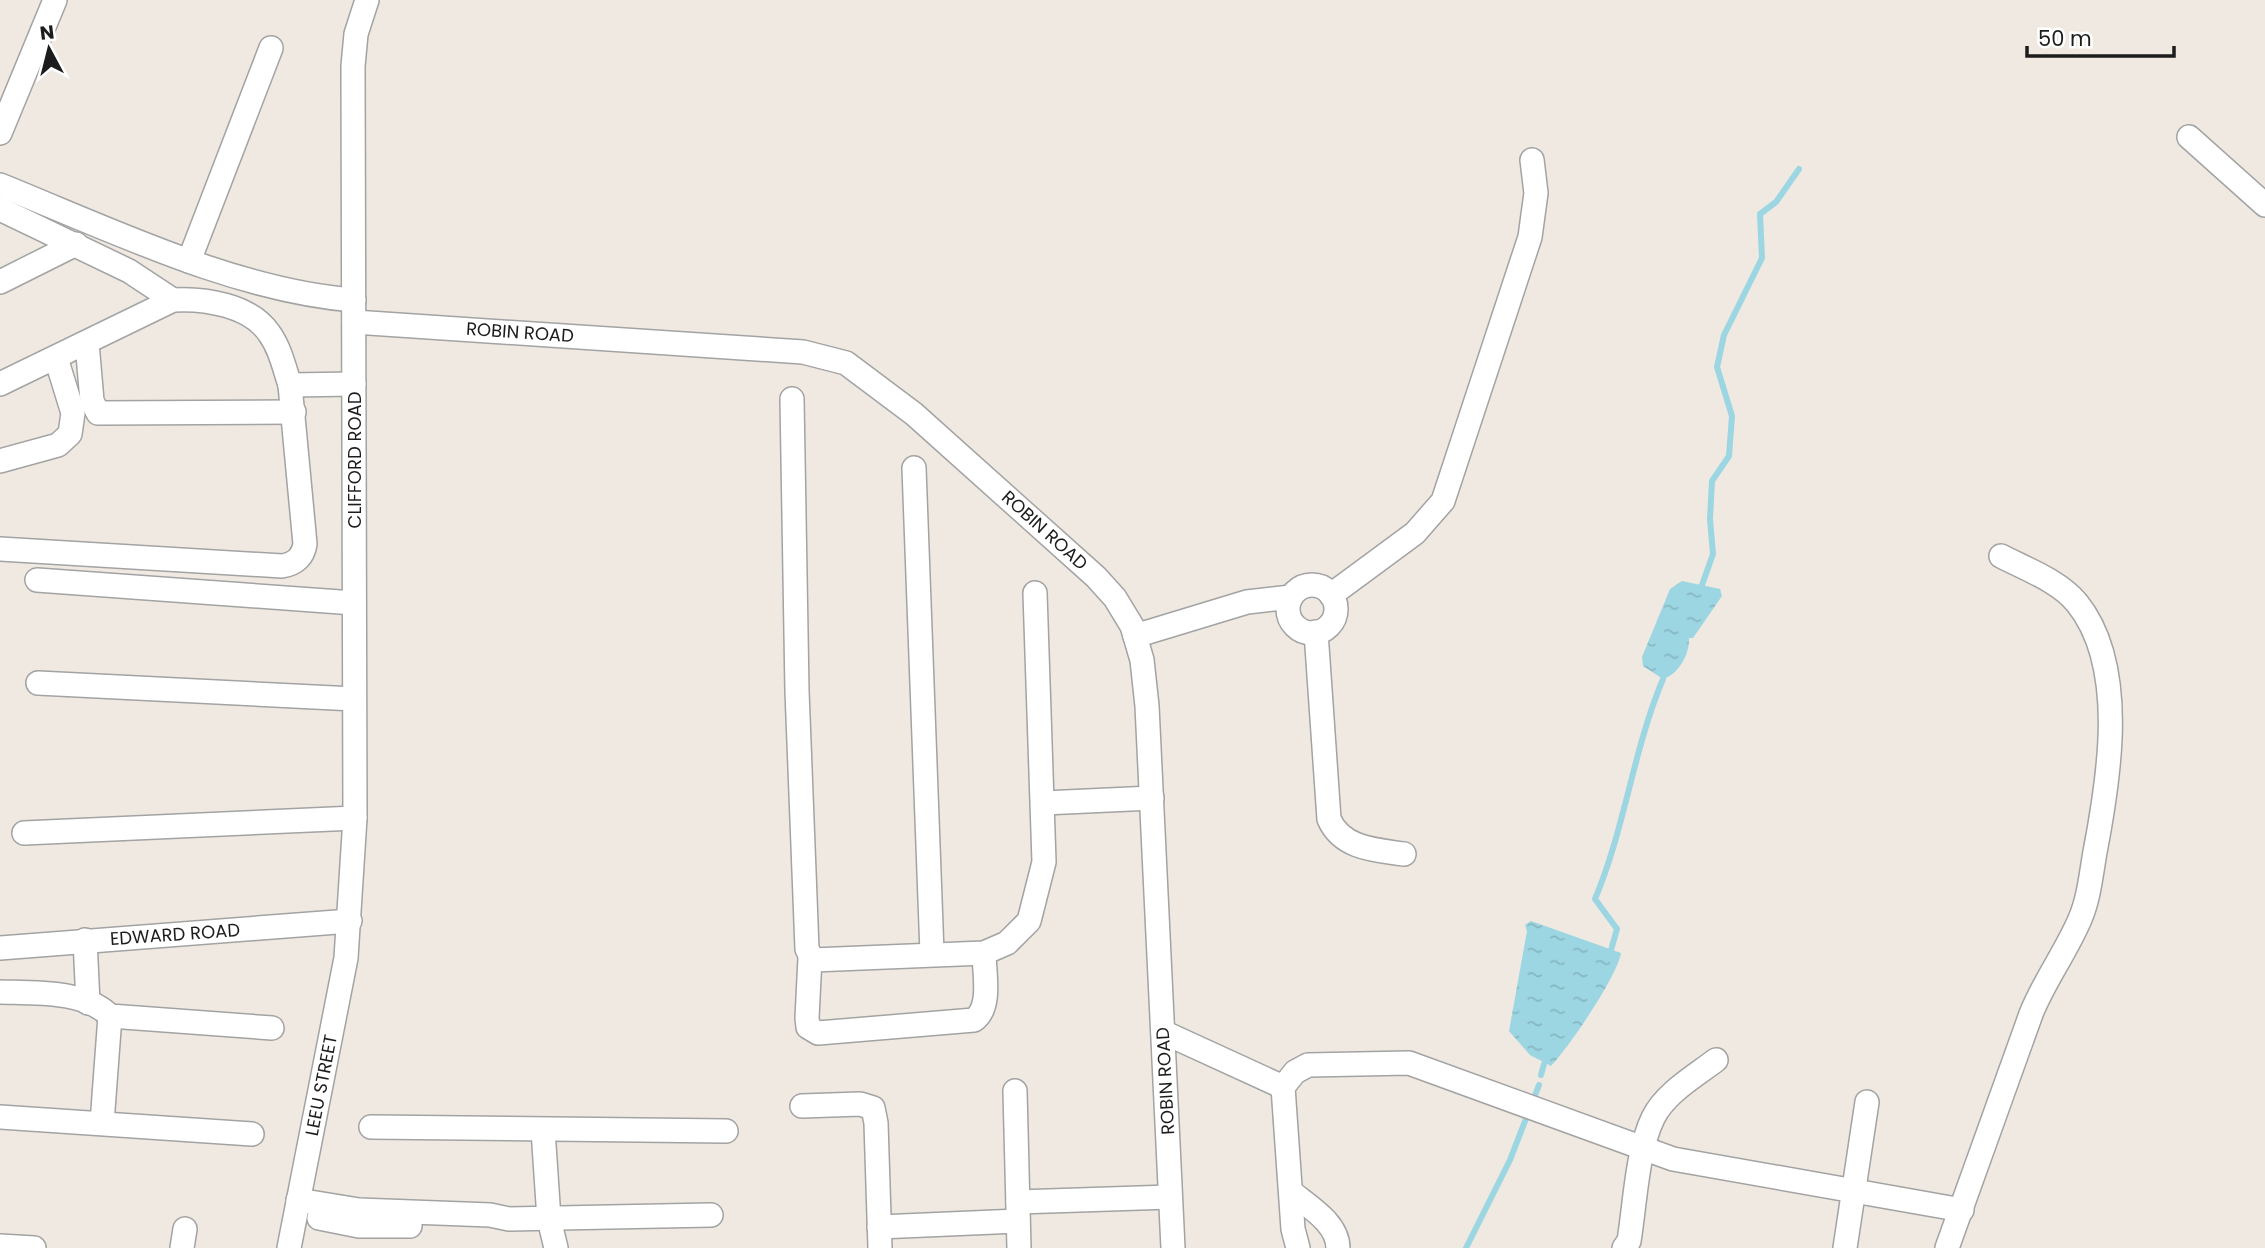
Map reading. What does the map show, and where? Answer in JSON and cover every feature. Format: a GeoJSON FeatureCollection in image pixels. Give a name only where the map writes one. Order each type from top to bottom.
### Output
{"type":"FeatureCollection","features":[{"type":"Feature","properties":{"kind":"street"},"geometry":{"type":"LineString","coordinates":[[0,133],[55,0]]}},
{"type":"Feature","properties":{"kind":"street","name":"CLIFFORD ROAD"},"geometry":{"type":"LineString","coordinates":[[350,921],[355,818],[353,66],[356,34],[366,0]]}},
{"type":"Feature","properties":{"kind":"street"},"geometry":{"type":"LineString","coordinates":[[189,261],[271,48]]}},
{"type":"Feature","properties":{"kind":"street"},"geometry":{"type":"LineString","coordinates":[[2189,137],[2265,205]]}},
{"type":"Feature","properties":{"kind":"street"},"geometry":{"type":"LineString","coordinates":[[1331,595],[1420,528],[1443,501],[1530,237],[1536,204],[1532,160]]}},
{"type":"Feature","properties":{"kind":"street","name":"ROBIN ROAD"},"geometry":{"type":"LineString","coordinates":[[0,185],[189,261],[303,292],[354,311],[543,333],[803,352],[832,357],[859,370],[914,414],[1057,540],[1115,598],[1135,636],[1147,706],[1173,1248]]}},
{"type":"Feature","properties":{"kind":"street"},"geometry":{"type":"LineString","coordinates":[[0,209],[129,271],[173,300]]}},
{"type":"Feature","properties":{"kind":"street"},"geometry":{"type":"LineString","coordinates":[[0,282],[76,244]]}},
{"type":"Feature","properties":{"kind":"street"},"geometry":{"type":"LineString","coordinates":[[0,384],[173,300],[207,299],[261,324],[275,343],[290,385],[305,544],[301,556],[290,565],[0,549]]}},
{"type":"Feature","properties":{"kind":"street"},"geometry":{"type":"LineString","coordinates":[[87,343],[92,401],[98,413],[294,412]]}},
{"type":"Feature","properties":{"kind":"street"},"geometry":{"type":"LineString","coordinates":[[0,461],[58,445],[70,434],[73,413],[56,358]]}},
{"type":"Feature","properties":{"kind":"street"},"geometry":{"type":"LineString","coordinates":[[290,385],[354,384]]}},
{"type":"Feature","properties":{"kind":"street"},"geometry":{"type":"LineString","coordinates":[[792,399],[797,691],[807,949],[810,958],[808,1027],[817,1034],[974,1020],[981,1015],[985,1004],[984,953]]}},
{"type":"Feature","properties":{"kind":"street"},"geometry":{"type":"LineString","coordinates":[[914,468],[932,953]]}},
{"type":"Feature","properties":{"kind":"street"},"geometry":{"type":"LineString","coordinates":[[1947,1248],[2041,989],[2079,921],[2087,900],[2105,797],[2109,752],[2105,676],[2100,650],[2086,617],[2069,593],[2001,556]]}},
{"type":"Feature","properties":{"kind":"street"},"geometry":{"type":"LineString","coordinates":[[37,580],[354,603]]}},
{"type":"Feature","properties":{"kind":"street"},"geometry":{"type":"LineString","coordinates":[[1135,636],[1247,601],[1291,597],[1307,586],[1321,587],[1331,595],[1336,610],[1334,618],[1324,630],[1307,632],[1293,623],[1289,615],[1291,597]]}},
{"type":"Feature","properties":{"kind":"street"},"geometry":{"type":"LineString","coordinates":[[810,958],[831,960],[932,953],[984,953],[1007,943],[1029,921],[1044,862],[1035,593]]}},
{"type":"Feature","properties":{"kind":"street"},"geometry":{"type":"LineString","coordinates":[[1316,632],[1328,819],[1338,835],[1352,843],[1404,854]]}},
{"type":"Feature","properties":{"kind":"street"},"geometry":{"type":"LineString","coordinates":[[38,683],[354,699]]}},
{"type":"Feature","properties":{"kind":"street"},"geometry":{"type":"LineString","coordinates":[[1044,803],[1152,798]]}},
{"type":"Feature","properties":{"kind":"street"},"geometry":{"type":"LineString","coordinates":[[24,833],[355,818]]}},
{"type":"Feature","properties":{"kind":"street","name":"EDWARD ROAD"},"geometry":{"type":"LineString","coordinates":[[0,948],[350,921]]}},
{"type":"Feature","properties":{"kind":"street","name":"LEEU STREET"},"geometry":{"type":"LineString","coordinates":[[289,1248],[346,958],[350,921]]}},
{"type":"Feature","properties":{"kind":"street"},"geometry":{"type":"LineString","coordinates":[[85,940],[88,1003]]}},
{"type":"Feature","properties":{"kind":"street"},"geometry":{"type":"LineString","coordinates":[[0,992],[52,995],[88,1003],[110,1017],[272,1028]]}},
{"type":"Feature","properties":{"kind":"street"},"geometry":{"type":"LineString","coordinates":[[102,1123],[110,1017]]}},
{"type":"Feature","properties":{"kind":"street"},"geometry":{"type":"LineString","coordinates":[[1163,1032],[1283,1087]]}},
{"type":"Feature","properties":{"kind":"street"},"geometry":{"type":"LineString","coordinates":[[1624,1248],[1629,1241],[1644,1149],[1653,1118],[1674,1092],[1716,1060]]}},
{"type":"Feature","properties":{"kind":"street"},"geometry":{"type":"LineString","coordinates":[[1297,1248],[1283,1087],[1292,1074],[1308,1065],[1400,1062],[1425,1067],[1511,1102],[1673,1159],[1962,1210]]}},
{"type":"Feature","properties":{"kind":"street"},"geometry":{"type":"LineString","coordinates":[[1014,1091],[1019,1248]]}},
{"type":"Feature","properties":{"kind":"street"},"geometry":{"type":"LineString","coordinates":[[1845,1248],[1867,1102]]}},
{"type":"Feature","properties":{"kind":"street"},"geometry":{"type":"LineString","coordinates":[[802,1106],[860,1104],[873,1108],[876,1123],[879,1238],[1018,1211],[1170,1197]]}},
{"type":"Feature","properties":{"kind":"street"},"geometry":{"type":"LineString","coordinates":[[0,1117],[252,1134]]}},
{"type":"Feature","properties":{"kind":"street"},"geometry":{"type":"LineString","coordinates":[[371,1127],[726,1131]]}},
{"type":"Feature","properties":{"kind":"street"},"geometry":{"type":"LineString","coordinates":[[543,1130],[549,1219],[556,1248]]}},
{"type":"Feature","properties":{"kind":"street"},"geometry":{"type":"LineString","coordinates":[[1291,1192],[1330,1227],[1338,1240],[1338,1248]]}},
{"type":"Feature","properties":{"kind":"street"},"geometry":{"type":"LineString","coordinates":[[297,1207],[359,1226],[474,1226],[509,1219],[604,1215],[712,1215]]}},
{"type":"Feature","properties":{"kind":"street"},"geometry":{"type":"LineString","coordinates":[[0,1246],[34,1248]]}},
{"type":"Feature","properties":{"kind":"water"},"geometry":{"type":"Polygon","coordinates":[[[1682,581],[1720,589],[1722,596],[1693,638],[1689,638],[1682,663],[1674,673],[1663,679],[1643,666],[1642,657],[1670,589],[1682,581]]]}},
{"type":"Feature","properties":{"kind":"water"},"geometry":{"type":"Polygon","coordinates":[[[1531,921],[1621,953],[1602,994],[1551,1066],[1530,1055],[1509,1031],[1527,931],[1525,925],[1531,921]]]}},
{"type":"Feature","properties":{"kind":"waterway"},"geometry":{"type":"LineString","coordinates":[[1702,585],[1713,554],[1710,519],[1712,481],[1729,456],[1732,416],[1717,367],[1724,335],[1762,258],[1760,214],[1776,202],[1799,169]]}},
{"type":"Feature","properties":{"kind":"waterway"},"geometry":{"type":"LineString","coordinates":[[1611,950],[1617,929],[1595,899],[1614,845],[1644,733],[1663,679]]}},
{"type":"Feature","properties":{"kind":"waterway"},"geometry":{"type":"LineString","coordinates":[[1541,1075],[1544,1064]]}},
{"type":"Feature","properties":{"kind":"waterway"},"geometry":{"type":"LineString","coordinates":[[1466,1248],[1510,1160],[1539,1085]]}}]}
